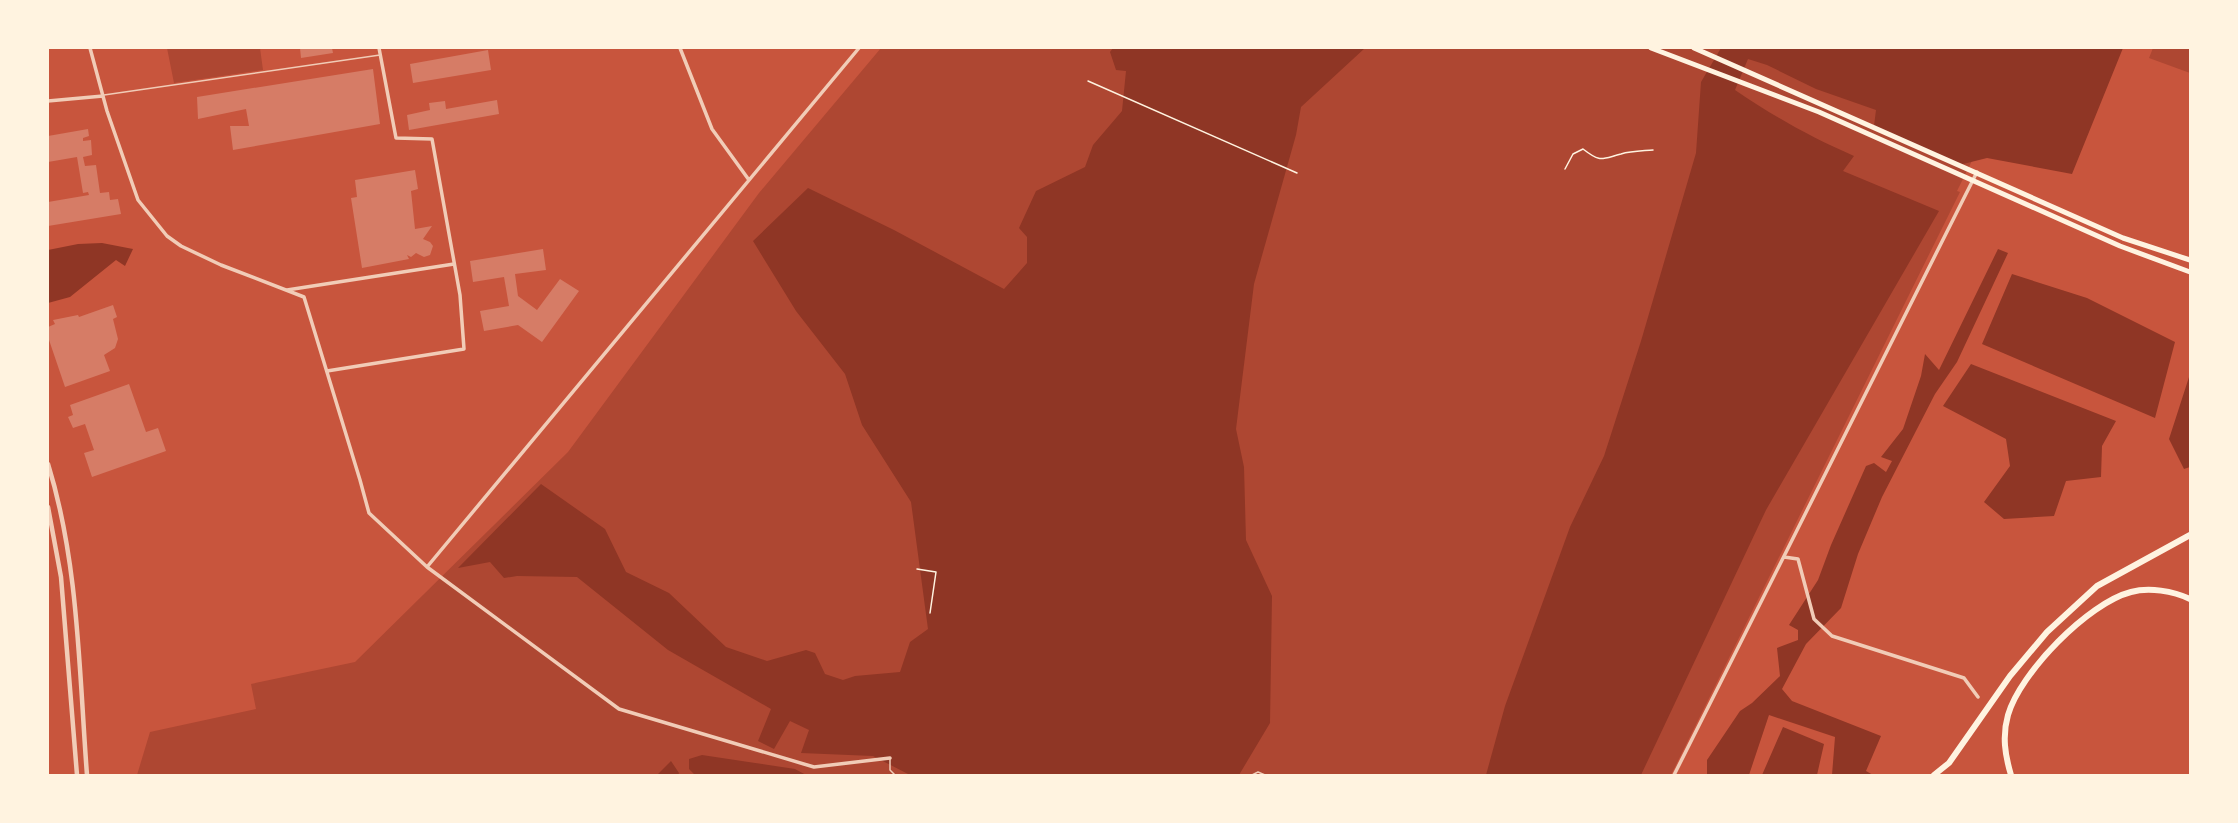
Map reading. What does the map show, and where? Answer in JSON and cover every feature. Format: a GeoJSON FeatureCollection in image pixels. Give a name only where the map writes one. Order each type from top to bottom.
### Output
{"type":"FeatureCollection","features":[{"type":"Feature","properties":{"kind":"highway"},"geometry":{"type":"LineString","coordinates":[[1934,775],[1948,763],[2010,676],[2047,632],[2097,586],[2190,535]]}},
{"type":"Feature","properties":{"kind":"highway"},"geometry":{"type":"LineString","coordinates":[[2011,775],[2006,757],[2004,736],[2008,716],[2015,698],[2030,676],[2069,632],[2089,613],[2110,600],[2132,591],[2172,592],[2190,599]]}},
{"type":"Feature","properties":{"kind":"main road"},"geometry":{"type":"LineString","coordinates":[[1651,48],[1819,112],[2120,246],[2190,272]]}},
{"type":"Feature","properties":{"kind":"main road"},"geometry":{"type":"LineString","coordinates":[[1694,48],[1996,180],[2123,238],[2190,260]]}},
{"type":"Feature","properties":{"kind":"street"},"geometry":{"type":"LineString","coordinates":[[90,48],[103,96],[138,200],[167,236],[181,246],[221,265],[304,297],[369,513],[427,566],[619,709],[814,767],[890,758]]}},
{"type":"Feature","properties":{"kind":"street"},"geometry":{"type":"LineString","coordinates":[[327,371],[464,349],[460,295],[432,139],[396,138],[379,48]]}},
{"type":"Feature","properties":{"kind":"street"},"geometry":{"type":"LineString","coordinates":[[680,48],[712,129],[749,180]]}},
{"type":"Feature","properties":{"kind":"street"},"geometry":{"type":"LineString","coordinates":[[427,566],[859,48]]}},
{"type":"Feature","properties":{"kind":"street"},"geometry":{"type":"LineString","coordinates":[[48,101],[103,96]]}},
{"type":"Feature","properties":{"kind":"street"},"geometry":{"type":"LineString","coordinates":[[1674,775],[1977,172]]}},
{"type":"Feature","properties":{"kind":"street"},"geometry":{"type":"LineString","coordinates":[[286,290],[454,264]]}},
{"type":"Feature","properties":{"kind":"street"},"geometry":{"type":"LineString","coordinates":[[48,464],[56,489],[72,576],[87,775]]}},
{"type":"Feature","properties":{"kind":"street"},"geometry":{"type":"LineString","coordinates":[[48,506],[61,578],[77,775]]}},
{"type":"Feature","properties":{"kind":"street"},"geometry":{"type":"LineString","coordinates":[[1784,557],[1798,559],[1814,619],[1832,636],[1964,678],[1978,697]]}},
{"type":"Feature","properties":{"kind":"lane"},"geometry":{"type":"LineString","coordinates":[[103,96],[380,55]]}},
{"type":"Feature","properties":{"kind":"lane"},"geometry":{"type":"LineString","coordinates":[[890,758],[890,770],[895,775]]}},
{"type":"Feature","properties":{"kind":"lane"},"geometry":{"type":"LineString","coordinates":[[1252,775],[1258,772],[1265,775]]}},
{"type":"Feature","properties":{"kind":"path"},"geometry":{"type":"LineString","coordinates":[[1088,81],[1297,174]]}},
{"type":"Feature","properties":{"kind":"path"},"geometry":{"type":"LineString","coordinates":[[1565,169],[1573,154],[1583,149],[1593,157],[1602,160],[1620,154],[1652,150]]}},
{"type":"Feature","properties":{"kind":"path"},"geometry":{"type":"LineString","coordinates":[[917,570],[936,572],[930,613]]}},
{"type":"Feature","properties":{"kind":"shaded area"},"geometry":{"type":"Polygon","coordinates":[[[167,48],[260,48],[263,70],[174,83],[167,48]]]}},
{"type":"Feature","properties":{"kind":"shaded area"},"geometry":{"type":"Polygon","coordinates":[[[881,48],[2028,48],[1957,191],[1960,192],[1671,775],[137,775],[150,732],[256,709],[251,684],[355,662],[568,452],[759,193],[881,48]]]}},
{"type":"Feature","properties":{"kind":"shaded area"},"geometry":{"type":"Polygon","coordinates":[[[1113,48],[1365,48],[1301,107],[1296,135],[1254,284],[1236,429],[1244,467],[1246,540],[1272,596],[1270,723],[1239,775],[910,775],[873,756],[801,753],[809,730],[790,721],[774,749],[758,741],[771,709],[668,650],[577,577],[517,576],[504,578],[490,562],[458,568],[541,484],[605,529],[626,572],[669,593],[726,647],[767,661],[806,650],[815,653],[825,674],[843,680],[855,676],[900,672],[910,642],[928,629],[911,502],[862,425],[845,374],[796,311],[753,241],[808,188],[894,230],[1004,289],[1027,263],[1027,237],[1019,228],[1036,191],[1085,167],[1093,145],[1122,111],[1126,71],[1116,70],[1110,52],[1113,48]]]}},
{"type":"Feature","properties":{"kind":"shaded area"},"geometry":{"type":"Polygon","coordinates":[[[1721,48],[2123,48],[2072,174],[1987,158],[1959,165],[1874,126],[1876,110],[1816,89],[1767,65],[1748,59],[1735,90],[1793,126],[1854,156],[1843,171],[1939,211],[1766,510],[1641,775],[1486,775],[1505,706],[1570,527],[1604,456],[1641,341],[1696,153],[1701,82],[1721,48]]]}},
{"type":"Feature","properties":{"kind":"shaded area"},"geometry":{"type":"Polygon","coordinates":[[[2153,48],[2190,48],[2190,73],[2149,58],[2153,48]]]}},
{"type":"Feature","properties":{"kind":"shaded area"},"geometry":{"type":"Polygon","coordinates":[[[102,243],[133,249],[125,266],[116,260],[70,297],[48,303],[48,250],[78,244],[102,243]]]}},
{"type":"Feature","properties":{"kind":"shaded area"},"geometry":{"type":"Polygon","coordinates":[[[1998,249],[2008,253],[1957,362],[1935,394],[1882,497],[1858,554],[1841,608],[1806,644],[1782,689],[1792,701],[1881,736],[1866,771],[1873,775],[1832,775],[1835,737],[1769,715],[1749,775],[1707,775],[1707,760],[1740,711],[1752,703],[1780,676],[1777,648],[1798,640],[1798,630],[1789,625],[1818,580],[1831,545],[1866,466],[1874,463],[1886,472],[1892,461],[1881,457],[1903,429],[1921,376],[1925,354],[1939,370],[1998,249]]]}},
{"type":"Feature","properties":{"kind":"shaded area"},"geometry":{"type":"Polygon","coordinates":[[[2012,274],[2087,298],[2175,342],[2155,418],[1982,344],[2012,274]]]}},
{"type":"Feature","properties":{"kind":"shaded area"},"geometry":{"type":"Polygon","coordinates":[[[1971,364],[2116,421],[2102,446],[2101,477],[2066,481],[2054,516],[2004,519],[1984,502],[2010,466],[2006,439],[1943,406],[1971,364]]]}},
{"type":"Feature","properties":{"kind":"shaded area"},"geometry":{"type":"Polygon","coordinates":[[[2190,374],[2190,467],[2184,469],[2169,439],[2190,374]]]}},
{"type":"Feature","properties":{"kind":"shaded area"},"geometry":{"type":"Polygon","coordinates":[[[1783,727],[1824,744],[1817,775],[1762,775],[1783,727]]]}},
{"type":"Feature","properties":{"kind":"shaded area"},"geometry":{"type":"Polygon","coordinates":[[[702,755],[795,769],[806,775],[694,774],[689,769],[689,759],[702,755]]]}},
{"type":"Feature","properties":{"kind":"shaded area"},"geometry":{"type":"Polygon","coordinates":[[[671,761],[679,773],[678,775],[657,775],[671,761]]]}},
{"type":"Feature","properties":{"kind":"building"},"geometry":{"type":"Polygon","coordinates":[[[300,48],[332,48],[333,53],[301,58],[300,48]]]}},
{"type":"Feature","properties":{"kind":"building"},"geometry":{"type":"Polygon","coordinates":[[[488,50],[491,70],[413,83],[410,64],[488,50]]]}},
{"type":"Feature","properties":{"kind":"building"},"geometry":{"type":"Polygon","coordinates":[[[373,69],[380,124],[233,150],[230,126],[249,126],[246,109],[198,119],[197,97],[373,69]]]}},
{"type":"Feature","properties":{"kind":"building"},"geometry":{"type":"Polygon","coordinates":[[[497,100],[499,114],[409,130],[407,115],[430,110],[429,103],[445,101],[446,109],[497,100]]]}},
{"type":"Feature","properties":{"kind":"building"},"geometry":{"type":"Polygon","coordinates":[[[88,129],[89,136],[83,138],[83,141],[91,140],[92,155],[83,157],[85,166],[96,165],[100,193],[109,192],[110,200],[118,199],[121,214],[48,226],[48,202],[89,195],[88,192],[83,193],[77,157],[48,162],[48,136],[88,129]]]}},
{"type":"Feature","properties":{"kind":"building"},"geometry":{"type":"Polygon","coordinates":[[[415,170],[418,189],[411,191],[415,229],[432,226],[423,239],[430,242],[433,246],[430,255],[424,257],[416,253],[411,257],[407,255],[409,259],[362,268],[351,198],[357,197],[355,180],[415,170]]]}},
{"type":"Feature","properties":{"kind":"building"},"geometry":{"type":"Polygon","coordinates":[[[543,249],[546,270],[515,274],[518,296],[537,310],[560,279],[579,291],[542,342],[518,325],[484,331],[480,311],[509,306],[504,277],[473,282],[470,261],[543,249]]]}},
{"type":"Feature","properties":{"kind":"building"},"geometry":{"type":"Polygon","coordinates":[[[113,305],[117,317],[113,319],[118,339],[115,348],[104,355],[110,371],[65,387],[48,337],[48,327],[55,324],[53,320],[78,315],[79,317],[113,305]]]}},
{"type":"Feature","properties":{"kind":"building"},"geometry":{"type":"Polygon","coordinates":[[[129,384],[146,432],[158,428],[166,451],[92,477],[84,453],[94,450],[85,424],[73,428],[68,417],[73,415],[70,405],[129,384]]]}}]}
